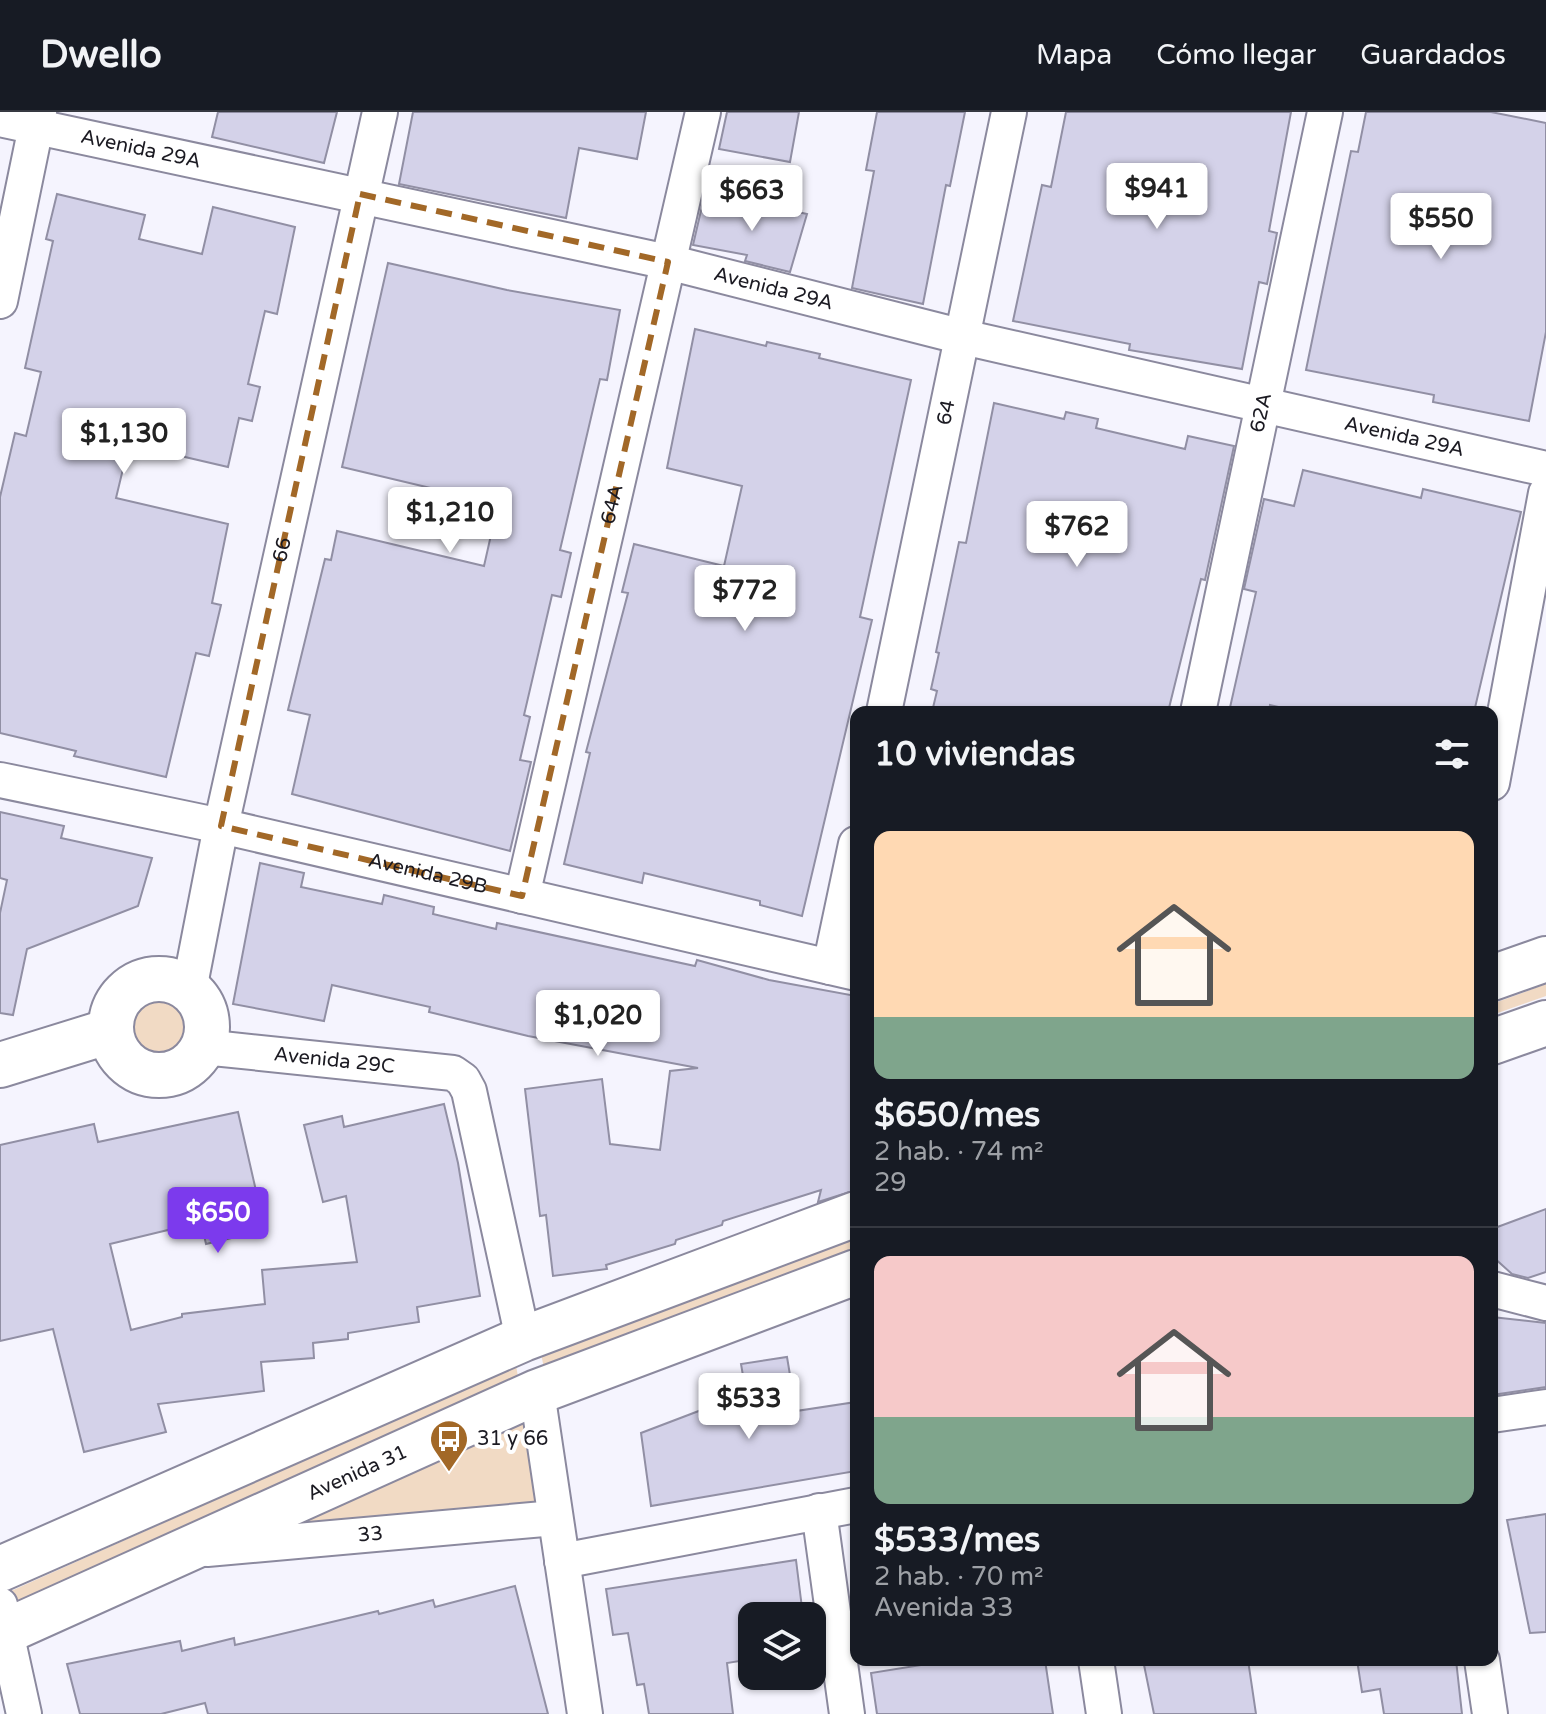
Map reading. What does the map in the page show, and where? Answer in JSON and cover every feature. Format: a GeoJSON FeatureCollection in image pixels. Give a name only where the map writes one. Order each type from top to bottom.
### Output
{"type":"FeatureCollection","features":[{"type":"Feature","properties":{"kind":"main road"},"geometry":{"type":"LineString","coordinates":[[1498,976],[1546,959]]}},
{"type":"Feature","properties":{"kind":"main road"},"geometry":{"type":"LineString","coordinates":[[161,979],[189,990],[205,1016],[203,1047],[182,1070],[152,1075],[137,1071],[124,1061],[114,1047],[110,1031],[119,999],[132,987],[145,981],[161,979]]}},
{"type":"Feature","properties":{"kind":"main road"},"geometry":{"type":"LineString","coordinates":[[1498,1040],[1546,1023]]}},
{"type":"Feature","properties":{"kind":"main road"},"geometry":{"type":"LineString","coordinates":[[0,1065],[110,1031]]}},
{"type":"Feature","properties":{"kind":"main road"},"geometry":{"type":"LineString","coordinates":[[0,1569],[523,1339],[850,1216]]}},
{"type":"Feature","properties":{"kind":"main road","name":"Avenida 31"},"geometry":{"type":"LineString","coordinates":[[2,1624],[186,1551],[537,1392],[850,1274]]}},
{"type":"Feature","properties":{"kind":"street","name":"66"},"geometry":{"type":"LineString","coordinates":[[189,990],[221,826],[380,112]]}},
{"type":"Feature","properties":{"kind":"street","name":"64A"},"geometry":{"type":"LineString","coordinates":[[522,896],[703,112]]}},
{"type":"Feature","properties":{"kind":"street","name":"64"},"geometry":{"type":"LineString","coordinates":[[885,706],[1009,112]]}},
{"type":"Feature","properties":{"kind":"street","name":"62A"},"geometry":{"type":"LineString","coordinates":[[1199,706],[1325,112]]}},
{"type":"Feature","properties":{"kind":"street","name":"Avenida 29A"},"geometry":{"type":"LineString","coordinates":[[0,119],[37,120],[668,262],[963,337],[1546,469]]}},
{"type":"Feature","properties":{"kind":"street"},"geometry":{"type":"LineString","coordinates":[[0,301],[37,120]]}},
{"type":"Feature","properties":{"kind":"street"},"geometry":{"type":"LineString","coordinates":[[1498,751],[1546,493]]}},
{"type":"Feature","properties":{"kind":"street","name":"Avenida 29B"},"geometry":{"type":"LineString","coordinates":[[0,780],[221,826],[843,970]]}},
{"type":"Feature","properties":{"kind":"street"},"geometry":{"type":"LineString","coordinates":[[843,970],[850,902]]}},
{"type":"Feature","properties":{"kind":"street","name":"Avenida 29C"},"geometry":{"type":"LineString","coordinates":[[203,1047],[453,1073],[463,1080],[469,1091],[523,1339]]}},
{"type":"Feature","properties":{"kind":"street"},"geometry":{"type":"LineString","coordinates":[[1498,1291],[1546,1303]]}},
{"type":"Feature","properties":{"kind":"street"},"geometry":{"type":"LineString","coordinates":[[537,1392],[585,1714]]}},
{"type":"Feature","properties":{"kind":"street"},"geometry":{"type":"LineString","coordinates":[[1498,1414],[1546,1407]]}},
{"type":"Feature","properties":{"kind":"street"},"geometry":{"type":"LineString","coordinates":[[562,1561],[850,1506]]}},
{"type":"Feature","properties":{"kind":"street"},"geometry":{"type":"LineString","coordinates":[[819,1511],[847,1714]]}},
{"type":"Feature","properties":{"kind":"street","name":"33"},"geometry":{"type":"LineString","coordinates":[[186,1551],[555,1518]]}},
{"type":"Feature","properties":{"kind":"street"},"geometry":{"type":"LineString","coordinates":[[2,1624],[24,1714]]}},
{"type":"Feature","properties":{"kind":"street"},"geometry":{"type":"LineString","coordinates":[[1097,1666],[1104,1714]]}},
{"type":"Feature","properties":{"kind":"street"},"geometry":{"type":"LineString","coordinates":[[1483,1666],[1490,1714]]}},
{"type":"Feature","properties":{"kind":"highlighted area"},"geometry":{"type":"Polygon","coordinates":[[[360,194],[668,262],[522,896],[221,826],[360,194]]]}},
{"type":"Feature","properties":{"kind":"shaded area"},"geometry":{"type":"Polygon","coordinates":[[[1546,984],[1546,996],[1498,1013],[1498,1002],[1546,984]]]}},
{"type":"Feature","properties":{"kind":"shaded area"},"geometry":{"type":"Polygon","coordinates":[[[157,993],[181,1003],[191,1027],[181,1051],[157,1061],[133,1051],[123,1027],[133,1003],[157,993]]]}},
{"type":"Feature","properties":{"kind":"shaded area"},"geometry":{"type":"Polygon","coordinates":[[[850,1238],[850,1250],[544,1368],[541,1354],[850,1238]]]}},
{"type":"Feature","properties":{"kind":"shaded area"},"geometry":{"type":"Polygon","coordinates":[[[516,1365],[518,1377],[15,1602],[11,1591],[516,1365]]]}},
{"type":"Feature","properties":{"kind":"shaded area"},"geometry":{"type":"Polygon","coordinates":[[[537,1392],[555,1518],[186,1551],[537,1392]]]}},
{"type":"Feature","properties":{"kind":"building"},"geometry":{"type":"Polygon","coordinates":[[[218,112],[337,112],[324,163],[212,137],[218,112]]]}},
{"type":"Feature","properties":{"kind":"building"},"geometry":{"type":"Polygon","coordinates":[[[413,112],[646,112],[637,159],[579,148],[566,218],[399,184],[413,112]]]}},
{"type":"Feature","properties":{"kind":"building"},"geometry":{"type":"Polygon","coordinates":[[[727,112],[799,112],[790,162],[719,149],[727,112]]]}},
{"type":"Feature","properties":{"kind":"building"},"geometry":{"type":"Polygon","coordinates":[[[877,112],[965,112],[950,186],[946,185],[923,304],[852,288],[874,171],[866,170],[877,112]]]}},
{"type":"Feature","properties":{"kind":"building"},"geometry":{"type":"Polygon","coordinates":[[[1066,112],[1291,112],[1269,231],[1277,233],[1267,284],[1259,282],[1242,369],[1129,350],[1130,344],[1013,321],[1042,185],[1051,187],[1066,112]]]}},
{"type":"Feature","properties":{"kind":"building"},"geometry":{"type":"Polygon","coordinates":[[[1366,112],[1491,112],[1546,123],[1546,332],[1529,421],[1433,402],[1434,395],[1306,370],[1351,151],[1358,152],[1366,112]]]}},
{"type":"Feature","properties":{"kind":"building"},"geometry":{"type":"Polygon","coordinates":[[[57,194],[145,215],[139,239],[202,254],[213,207],[295,227],[277,314],[265,311],[248,384],[260,387],[252,421],[239,418],[228,467],[129,444],[116,498],[228,524],[212,603],[221,605],[209,656],[196,653],[166,777],[74,756],[76,751],[0,733],[0,497],[15,433],[26,436],[41,372],[25,368],[53,241],[46,239],[57,194]]]}},
{"type":"Feature","properties":{"kind":"building"},"geometry":{"type":"Polygon","coordinates":[[[703,202],[760,213],[762,204],[807,214],[790,272],[745,261],[747,255],[693,245],[703,202]]]}},
{"type":"Feature","properties":{"kind":"building"},"geometry":{"type":"Polygon","coordinates":[[[388,263],[507,290],[620,310],[607,380],[600,379],[560,550],[571,553],[561,597],[552,595],[524,715],[530,717],[520,760],[531,762],[510,851],[292,794],[310,715],[288,710],[325,559],[331,560],[337,531],[484,566],[498,504],[342,467],[388,263]]]}},
{"type":"Feature","properties":{"kind":"building"},"geometry":{"type":"Polygon","coordinates":[[[695,329],[766,346],[767,342],[820,354],[819,358],[911,380],[860,617],[872,620],[802,916],[760,905],[760,901],[644,873],[642,883],[564,864],[590,753],[586,752],[628,593],[622,592],[634,544],[724,566],[742,486],[667,468],[695,329]]]}},
{"type":"Feature","properties":{"kind":"building"},"geometry":{"type":"Polygon","coordinates":[[[994,403],[1064,419],[1066,412],[1098,419],[1096,428],[1185,449],[1188,436],[1234,446],[1205,580],[1201,579],[1169,706],[933,706],[937,691],[931,689],[939,653],[936,652],[959,542],[966,543],[994,403]]]}},
{"type":"Feature","properties":{"kind":"building"},"geometry":{"type":"Polygon","coordinates":[[[1303,470],[1421,498],[1423,489],[1521,512],[1475,706],[1230,706],[1256,592],[1244,589],[1264,499],[1294,506],[1303,470]]]}},
{"type":"Feature","properties":{"kind":"building"},"geometry":{"type":"Polygon","coordinates":[[[0,812],[64,826],[61,838],[152,858],[138,906],[27,949],[13,1015],[0,1013],[0,913],[7,880],[0,878],[0,812]]]}},
{"type":"Feature","properties":{"kind":"building"},"geometry":{"type":"Polygon","coordinates":[[[260,863],[304,873],[301,887],[382,904],[384,895],[434,907],[433,914],[496,929],[497,923],[695,966],[697,960],[769,980],[850,995],[850,1192],[818,1202],[821,1190],[723,1221],[722,1225],[676,1240],[675,1244],[606,1265],[607,1269],[553,1276],[546,1215],[540,1216],[525,1089],[602,1079],[610,1144],[660,1150],[670,1071],[698,1068],[528,1036],[429,1012],[430,1007],[332,985],[324,1021],[233,1004],[260,863]]]}},
{"type":"Feature","properties":{"kind":"building"},"geometry":{"type":"Polygon","coordinates":[[[444,1104],[458,1163],[480,1296],[417,1307],[419,1322],[348,1333],[348,1339],[313,1343],[314,1358],[261,1362],[264,1391],[158,1404],[166,1432],[84,1452],[53,1329],[0,1341],[0,1145],[94,1124],[98,1142],[238,1112],[265,1230],[206,1244],[201,1222],[110,1244],[131,1330],[182,1317],[182,1314],[265,1304],[262,1270],[357,1262],[346,1196],[323,1202],[304,1125],[342,1116],[344,1127],[444,1104]]]}},
{"type":"Feature","properties":{"kind":"building"},"geometry":{"type":"Polygon","coordinates":[[[1546,1209],[1546,1272],[1528,1278],[1512,1274],[1498,1261],[1498,1227],[1546,1209]]]}},
{"type":"Feature","properties":{"kind":"building"},"geometry":{"type":"Polygon","coordinates":[[[1498,1318],[1546,1323],[1546,1387],[1498,1394],[1498,1318]]]}},
{"type":"Feature","properties":{"kind":"building"},"geometry":{"type":"Polygon","coordinates":[[[787,1357],[796,1411],[850,1403],[850,1472],[651,1506],[641,1433],[746,1393],[741,1364],[787,1357]]]}},
{"type":"Feature","properties":{"kind":"building"},"geometry":{"type":"Polygon","coordinates":[[[1546,1514],[1546,1632],[1530,1633],[1507,1520],[1546,1514]]]}},
{"type":"Feature","properties":{"kind":"building"},"geometry":{"type":"Polygon","coordinates":[[[796,1560],[801,1602],[738,1602],[738,1661],[727,1663],[733,1714],[649,1714],[644,1684],[637,1685],[628,1633],[613,1635],[606,1589],[796,1560]]]}},
{"type":"Feature","properties":{"kind":"building"},"geometry":{"type":"Polygon","coordinates":[[[515,1586],[548,1714],[208,1714],[205,1703],[161,1714],[80,1714],[67,1664],[180,1641],[182,1651],[234,1638],[235,1645],[433,1600],[435,1607],[515,1586]]]}},
{"type":"Feature","properties":{"kind":"building"},"geometry":{"type":"Polygon","coordinates":[[[915,1666],[1046,1666],[1053,1714],[877,1714],[871,1673],[915,1666]]]}},
{"type":"Feature","properties":{"kind":"building"},"geometry":{"type":"Polygon","coordinates":[[[1144,1666],[1249,1666],[1256,1714],[1154,1714],[1144,1666]]]}},
{"type":"Feature","properties":{"kind":"building"},"geometry":{"type":"Polygon","coordinates":[[[1358,1666],[1457,1666],[1462,1714],[1384,1714],[1380,1689],[1362,1692],[1358,1666]]]}},
{"type":"Feature","properties":{"kind":"place","name":"31 y 66"},"geometry":{"type":"Point","coordinates":[449,1473]}}]}
